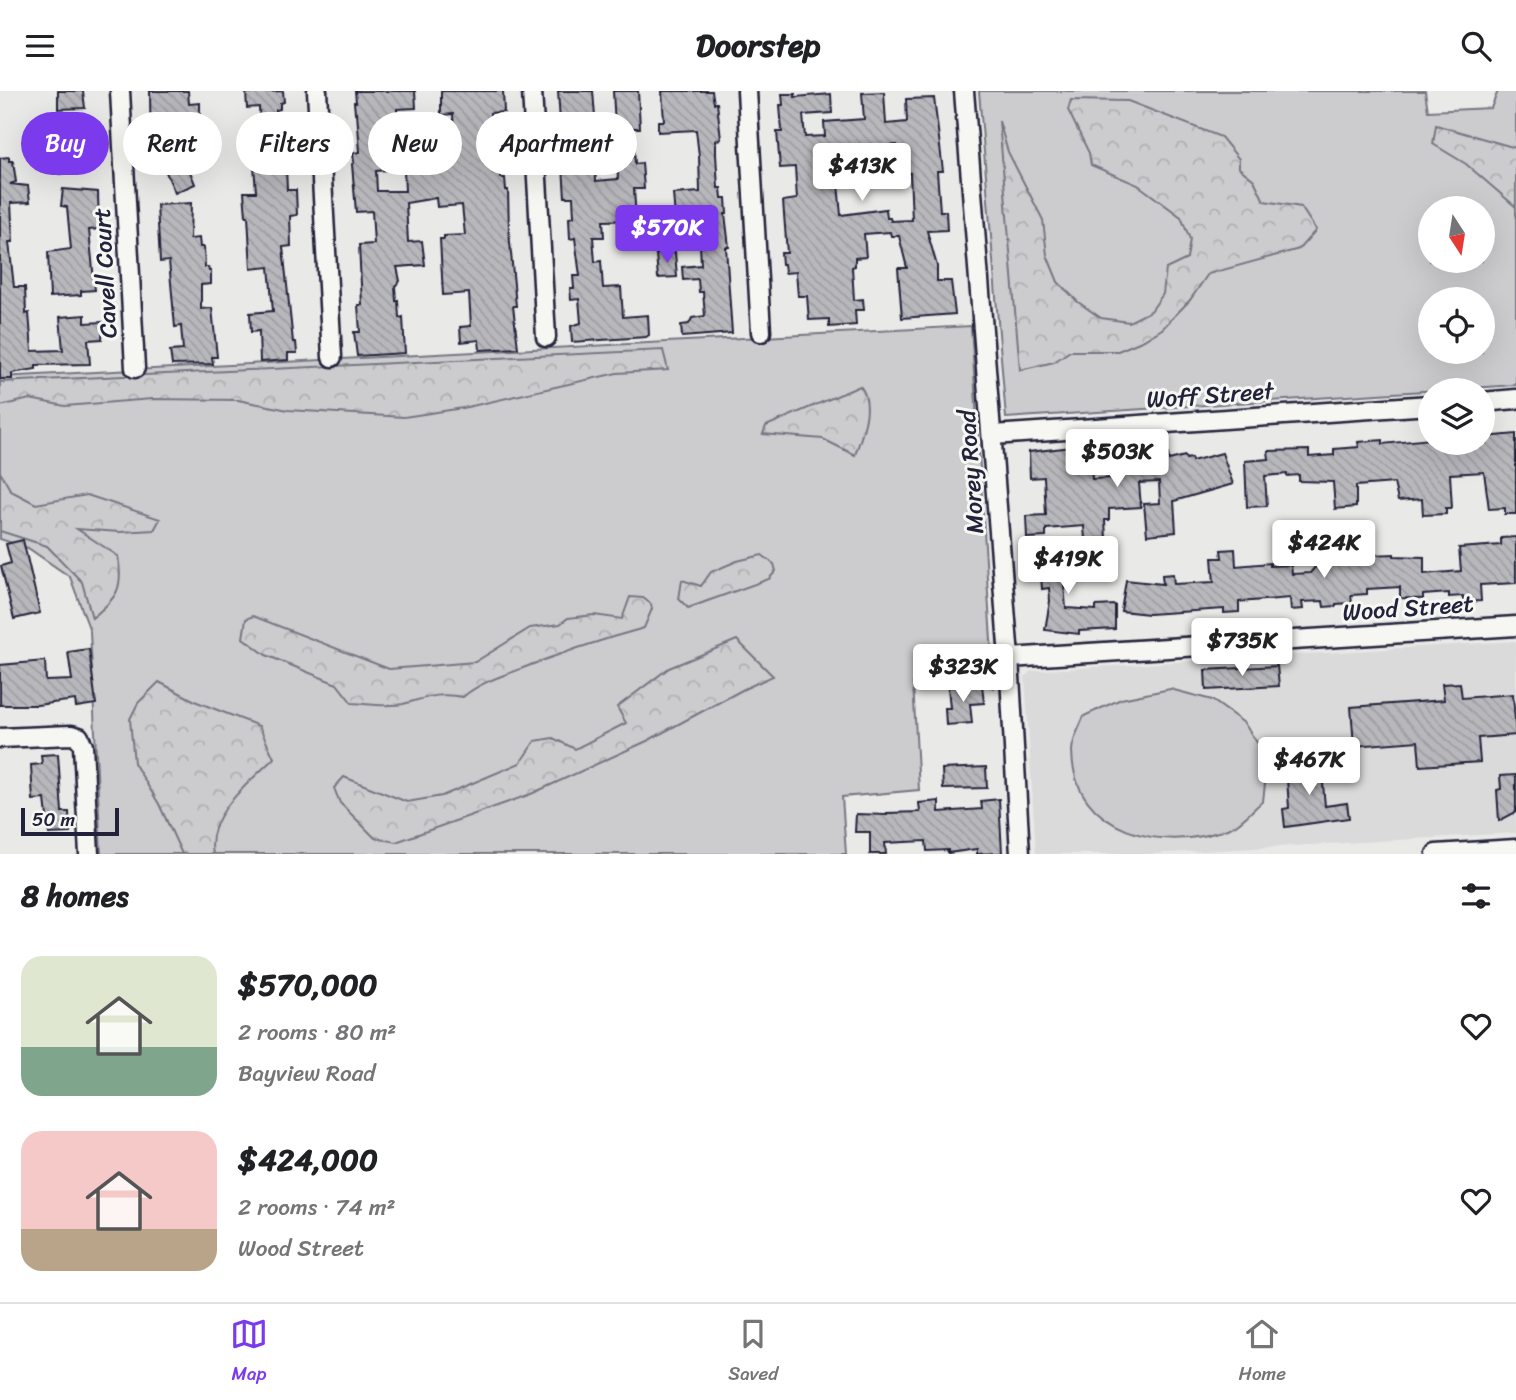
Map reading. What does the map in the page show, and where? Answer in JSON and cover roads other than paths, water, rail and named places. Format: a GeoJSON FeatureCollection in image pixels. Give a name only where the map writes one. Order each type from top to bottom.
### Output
{"type":"FeatureCollection","features":[{"type":"Feature","properties":{"kind":"street","name":"Cavell Court"},"geometry":{"type":"LineString","coordinates":[[120,91],[135,367]]}},
{"type":"Feature","properties":{"kind":"street"},"geometry":{"type":"LineString","coordinates":[[317,91],[332,357]]}},
{"type":"Feature","properties":{"kind":"street"},"geometry":{"type":"LineString","coordinates":[[532,91],[546,337]]}},
{"type":"Feature","properties":{"kind":"street"},"geometry":{"type":"LineString","coordinates":[[747,91],[761,332]]}},
{"type":"Feature","properties":{"kind":"street","name":"Morey Road"},"geometry":{"type":"LineString","coordinates":[[964,91],[993,435],[1021,853]]}},
{"type":"Feature","properties":{"kind":"street"},"geometry":{"type":"LineString","coordinates":[[1495,401],[1516,400]]}},
{"type":"Feature","properties":{"kind":"street","name":"Woff Street"},"geometry":{"type":"LineString","coordinates":[[993,435],[1418,406]]}},
{"type":"Feature","properties":{"kind":"street","name":"Wood Street"},"geometry":{"type":"LineString","coordinates":[[1009,658],[1516,626]]}},
{"type":"Feature","properties":{"kind":"street"},"geometry":{"type":"LineString","coordinates":[[0,738],[71,735],[79,737],[83,746],[89,854]]}},
{"type":"Feature","properties":{"kind":"street"},"geometry":{"type":"LineString","coordinates":[[1436,854],[1516,849]]}}]}
